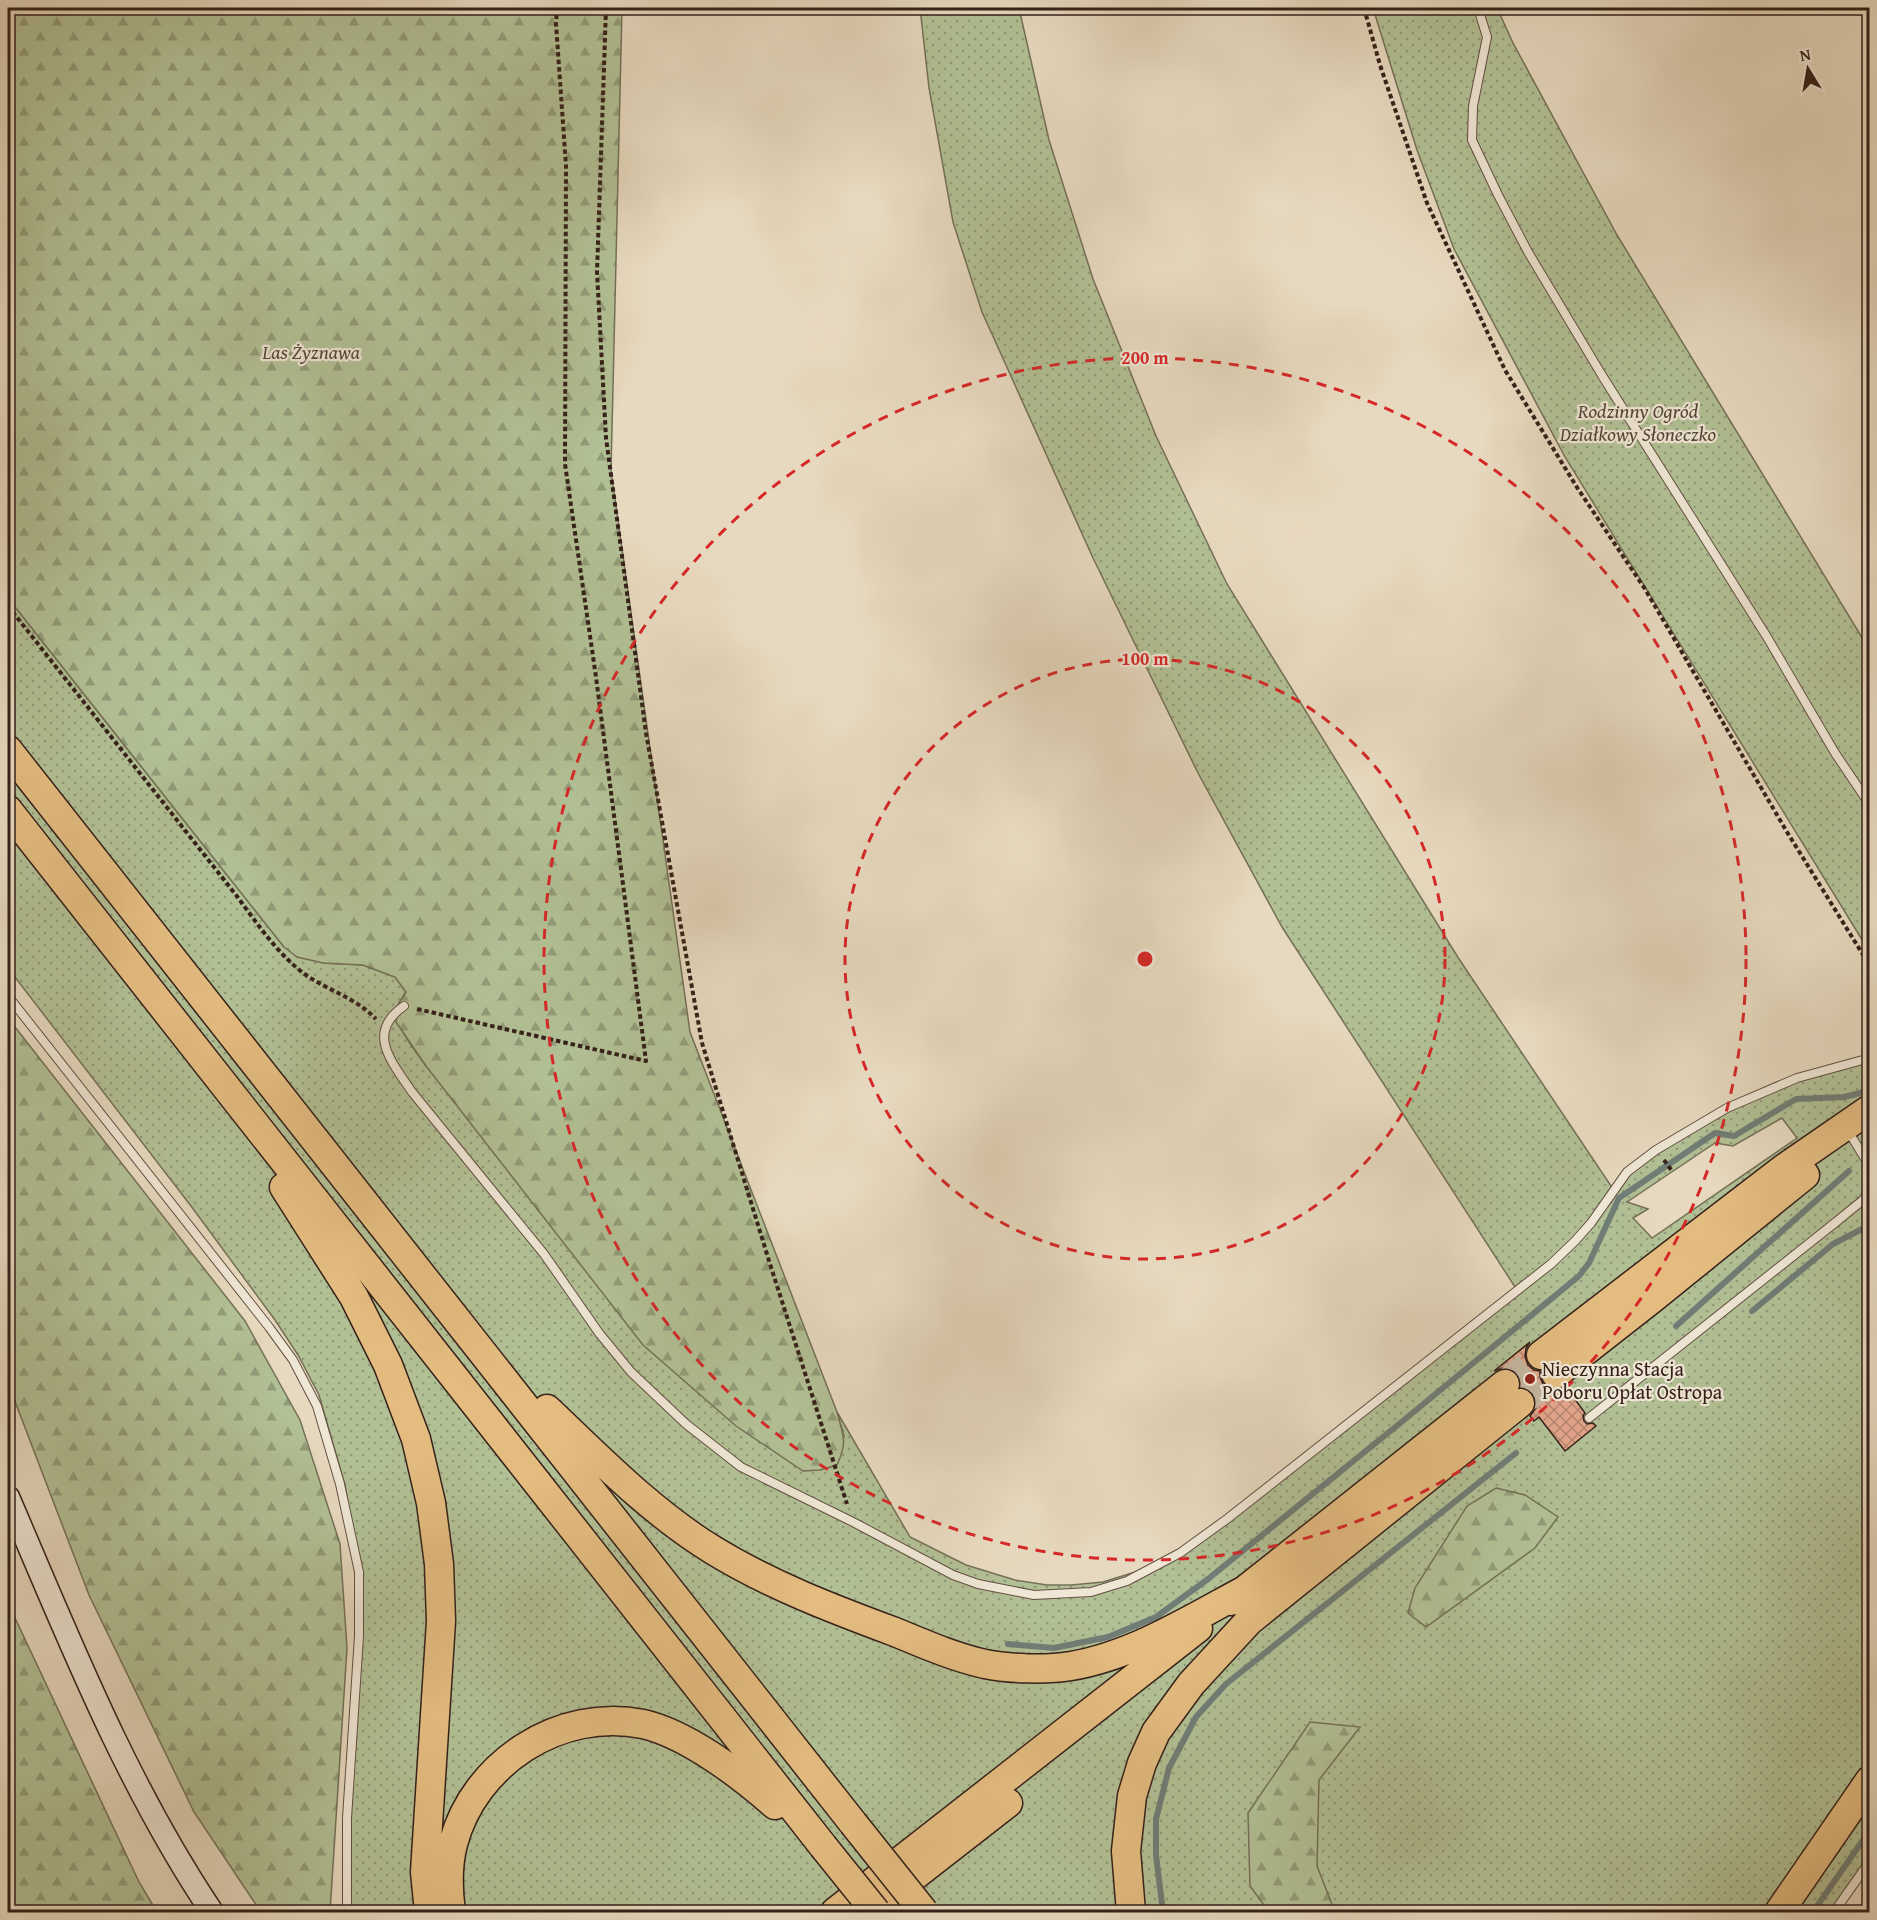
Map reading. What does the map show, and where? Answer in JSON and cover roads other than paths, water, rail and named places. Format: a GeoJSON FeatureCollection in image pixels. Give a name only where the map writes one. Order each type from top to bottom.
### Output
{"type":"FeatureCollection","features":[{"type":"Feature","properties":{"kind":"highway"},"geometry":{"type":"LineString","coordinates":[[8,750],[924,1912]]}},
{"type":"Feature","properties":{"kind":"highway"},"geometry":{"type":"LineString","coordinates":[[8,810],[876,1912]]}},
{"type":"Feature","properties":{"kind":"highway"},"geometry":{"type":"LineString","coordinates":[[238,1103],[291,1199],[366,1319],[398,1390],[422,1461],[437,1542],[441,1621],[425,1872],[429,1912]]}},
{"type":"Feature","properties":{"kind":"highway"},"geometry":{"type":"LineString","coordinates":[[1861,1134],[1816,1166],[1653,1298],[1549,1365],[1774,1175],[1869,1109]]}},
{"type":"Feature","properties":{"kind":"highway"},"geometry":{"type":"LineString","coordinates":[[477,1344],[619,1477],[675,1524],[712,1550],[793,1592],[952,1654],[986,1664],[1041,1668],[1092,1662],[1118,1654],[1245,1590]]}},
{"type":"Feature","properties":{"kind":"highway"},"geometry":{"type":"LineString","coordinates":[[835,1912],[1127,1686],[1245,1590],[1512,1394],[1249,1621],[1184,1693],[1156,1732],[1142,1763],[1132,1796],[1127,1831],[1131,1912]]}},
{"type":"Feature","properties":{"kind":"highway"},"geometry":{"type":"LineString","coordinates":[[868,1912],[1203,1648],[1249,1621]]}},
{"type":"Feature","properties":{"kind":"highway"},"geometry":{"type":"LineString","coordinates":[[452,1912],[448,1893],[453,1844],[473,1798],[489,1777],[509,1757],[555,1731],[580,1724],[610,1721],[642,1724],[666,1731],[747,1781],[823,1846]]}},
{"type":"Feature","properties":{"kind":"highway"},"geometry":{"type":"LineString","coordinates":[[1779,1912],[1869,1780]]}},
{"type":"Feature","properties":{"kind":"main road"},"geometry":{"type":"LineString","coordinates":[[8,1497],[107,1725],[166,1838],[212,1912]]}},
{"type":"Feature","properties":{"kind":"lane"},"geometry":{"type":"LineString","coordinates":[[1478,8],[1488,37],[1473,106],[1472,140],[1498,195],[1528,252],[1869,805]]}},
{"type":"Feature","properties":{"kind":"lane"},"geometry":{"type":"LineString","coordinates":[[8,996],[269,1328],[293,1360],[317,1406],[340,1484],[359,1572],[359,1636],[345,1869],[347,1912]]}},
{"type":"Feature","properties":{"kind":"lane"},"geometry":{"type":"LineString","coordinates":[[404,1006],[392,1014],[385,1028],[384,1044],[395,1067],[412,1092],[544,1254],[599,1333],[631,1372],[686,1424],[741,1467],[853,1522],[953,1575],[1002,1590],[1034,1595],[1107,1589],[1144,1574],[1180,1553],[1227,1519],[1551,1263],[1592,1223],[1627,1172],[1656,1150],[1727,1108],[1797,1078],[1869,1058]]}},
{"type":"Feature","properties":{"kind":"lane"},"geometry":{"type":"LineString","coordinates":[[1861,1134],[1869,1169]]}},
{"type":"Feature","properties":{"kind":"lane"},"geometry":{"type":"LineString","coordinates":[[1590,1418],[1863,1200],[1869,1189]]}},
{"type":"Feature","properties":{"kind":"lane"},"geometry":{"type":"LineString","coordinates":[[1834,1912],[1869,1861]]}},
{"type":"Feature","properties":{"kind":"waterway"},"geometry":{"type":"LineString","coordinates":[[1008,1644],[1054,1648],[1108,1637],[1156,1617],[1208,1579],[1579,1276],[1589,1263],[1619,1198],[1715,1133],[1734,1136],[1796,1099],[1844,1097],[1870,1088]]}},
{"type":"Feature","properties":{"kind":"waterway"},"geometry":{"type":"LineString","coordinates":[[1676,1326],[1849,1171]]}},
{"type":"Feature","properties":{"kind":"waterway"},"geometry":{"type":"LineString","coordinates":[[1752,1311],[1833,1244],[1864,1228],[1870,1222]]}},
{"type":"Feature","properties":{"kind":"waterway"},"geometry":{"type":"LineString","coordinates":[[1163,1912],[1156,1855],[1156,1819],[1169,1768],[1196,1717],[1226,1684],[1516,1453]]}},
{"type":"Feature","properties":{"kind":"waterway"},"geometry":{"type":"LineString","coordinates":[[1865,1744],[1870,1737]]}},
{"type":"Feature","properties":{"kind":"waterway"},"geometry":{"type":"LineString","coordinates":[[1813,1912],[1870,1830]]}},
{"type":"Feature","properties":{"kind":"tunnel"},"geometry":{"type":"LineString","coordinates":[[1505,1384],[1541,1355]]}},
{"type":"Feature","properties":{"kind":"tunnel"},"geometry":{"type":"LineString","coordinates":[[1520,1403],[1556,1374]]}},
{"type":"Feature","properties":{"kind":"place","name":"Nieczynna Stacja Poboru Opłat Ostropa"},"geometry":{"type":"Point","coordinates":[1530,1379]}},
{"type":"Feature","properties":{"kind":"park label","name":"Las Żyznawa"},"geometry":{"type":"Point","coordinates":[311,351]}},
{"type":"Feature","properties":{"kind":"park label","name":"Rodzinny Ogród Działkowy Słoneczko"},"geometry":{"type":"Point","coordinates":[1638,422]}}]}
